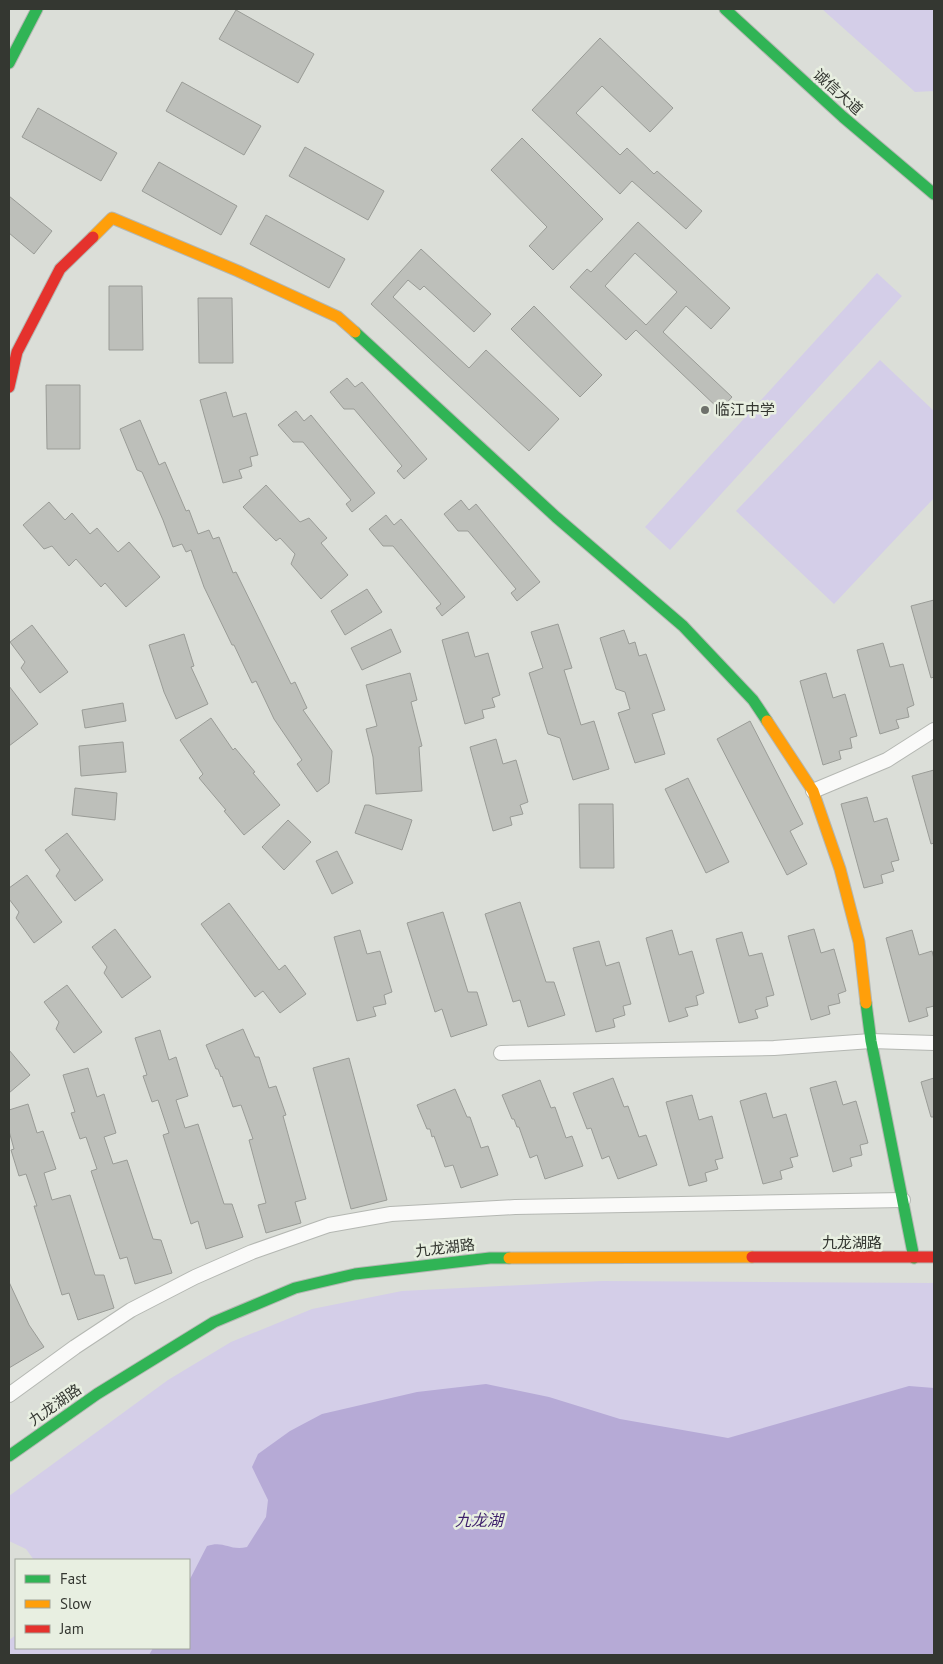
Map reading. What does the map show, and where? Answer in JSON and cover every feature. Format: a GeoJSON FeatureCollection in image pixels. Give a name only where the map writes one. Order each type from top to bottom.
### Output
{"type":"FeatureCollection","features":[{"type":"Feature","properties":{"kind":"street"},"geometry":{"type":"LineString","coordinates":[[9,63],[37,9]]}},
{"type":"Feature","properties":{"kind":"street","name":"诚信大道"},"geometry":{"type":"LineString","coordinates":[[725,9],[843,117],[934,194]]}},
{"type":"Feature","properties":{"kind":"street"},"geometry":{"type":"LineString","coordinates":[[9,387],[17,352],[60,269],[112,218],[238,270],[338,317],[556,517],[683,626],[753,700],[813,791],[840,869],[859,942],[872,1041],[914,1258]]}},
{"type":"Feature","properties":{"kind":"street"},"geometry":{"type":"LineString","coordinates":[[813,791],[887,760],[934,730]]}},
{"type":"Feature","properties":{"kind":"street"},"geometry":{"type":"LineString","coordinates":[[501,1053],[774,1048],[872,1041],[934,1043]]}},
{"type":"Feature","properties":{"kind":"street"},"geometry":{"type":"LineString","coordinates":[[9,1395],[130,1310],[195,1277],[252,1252],[329,1225],[391,1214],[515,1207],[903,1200]]}},
{"type":"Feature","properties":{"kind":"street","name":"九龙湖路"},"geometry":{"type":"LineString","coordinates":[[9,1456],[96,1394],[214,1322],[295,1288],[355,1274],[490,1258],[934,1257]]}},
{"type":"Feature","properties":{"kind":"shaded area"},"geometry":{"type":"Polygon","coordinates":[[[822,9],[934,9],[934,91],[915,92],[822,9]]]}},
{"type":"Feature","properties":{"kind":"shaded area"},"geometry":{"type":"Polygon","coordinates":[[[877,273],[902,296],[670,550],[645,527],[877,273]]]}},
{"type":"Feature","properties":{"kind":"shaded area"},"geometry":{"type":"Polygon","coordinates":[[[880,360],[934,411],[934,498],[834,604],[736,511],[880,360]]]}},
{"type":"Feature","properties":{"kind":"shaded area"},"geometry":{"type":"Polygon","coordinates":[[[602,1281],[934,1283],[934,1655],[9,1655],[9,1640],[15,1636],[15,1649],[190,1649],[190,1559],[33,1559],[26,1549],[9,1541],[9,1496],[168,1380],[231,1342],[312,1309],[402,1291],[602,1281]]]}},
{"type":"Feature","properties":{"kind":"water","name":"九龙湖"},"geometry":{"type":"Polygon","coordinates":[[[486,1384],[549,1397],[620,1419],[728,1438],[909,1386],[934,1388],[934,1655],[149,1655],[152,1649],[190,1649],[190,1579],[207,1546],[218,1544],[236,1548],[247,1547],[266,1517],[268,1500],[252,1467],[258,1454],[290,1431],[322,1414],[417,1392],[486,1384]]]}},
{"type":"Feature","properties":{"kind":"building"},"geometry":{"type":"Polygon","coordinates":[[[236,10],[314,54],[298,83],[219,39],[236,10]]]}},
{"type":"Feature","properties":{"kind":"building"},"geometry":{"type":"Polygon","coordinates":[[[600,38],[673,108],[650,132],[602,86],[576,113],[620,155],[627,148],[654,174],[657,171],[702,211],[686,229],[632,181],[620,194],[532,110],[600,38]]]}},
{"type":"Feature","properties":{"kind":"building"},"geometry":{"type":"Polygon","coordinates":[[[182,82],[261,126],[244,155],[166,111],[182,82]]]}},
{"type":"Feature","properties":{"kind":"building"},"geometry":{"type":"Polygon","coordinates":[[[38,108],[117,153],[101,181],[22,137],[38,108]]]}},
{"type":"Feature","properties":{"kind":"building"},"geometry":{"type":"Polygon","coordinates":[[[522,138],[603,219],[553,270],[529,246],[547,227],[491,170],[522,138]]]}},
{"type":"Feature","properties":{"kind":"building"},"geometry":{"type":"Polygon","coordinates":[[[305,147],[384,191],[368,220],[289,176],[305,147]]]}},
{"type":"Feature","properties":{"kind":"building"},"geometry":{"type":"Polygon","coordinates":[[[159,162],[237,206],[221,235],[142,191],[159,162]]]}},
{"type":"Feature","properties":{"kind":"building"},"geometry":{"type":"Polygon","coordinates":[[[9,196],[52,231],[34,254],[9,233],[9,196]]]}},
{"type":"Feature","properties":{"kind":"building"},"geometry":{"type":"Polygon","coordinates":[[[266,215],[345,259],[329,288],[250,244],[266,215]]]}},
{"type":"Feature","properties":{"kind":"building"},"geometry":{"type":"Polygon","coordinates":[[[638,222],[730,308],[711,329],[686,306],[663,332],[732,397],[720,410],[636,330],[626,340],[570,287],[587,269],[591,272],[638,222]],[[635,253],[605,286],[646,325],[677,292],[635,253]]]}},
{"type":"Feature","properties":{"kind":"building"},"geometry":{"type":"Polygon","coordinates":[[[421,249],[491,314],[474,332],[424,286],[420,290],[408,280],[393,297],[469,368],[486,350],[559,419],[529,451],[371,304],[421,249]]]}},
{"type":"Feature","properties":{"kind":"building"},"geometry":{"type":"Polygon","coordinates":[[[109,286],[142,286],[143,350],[109,350],[109,286]]]}},
{"type":"Feature","properties":{"kind":"building"},"geometry":{"type":"Polygon","coordinates":[[[198,298],[232,298],[233,363],[199,363],[198,298]]]}},
{"type":"Feature","properties":{"kind":"building"},"geometry":{"type":"Polygon","coordinates":[[[534,306],[602,375],[580,397],[511,329],[534,306]]]}},
{"type":"Feature","properties":{"kind":"building"},"geometry":{"type":"Polygon","coordinates":[[[347,378],[355,387],[362,382],[427,459],[404,479],[397,471],[402,466],[354,409],[344,409],[330,392],[347,378]]]}},
{"type":"Feature","properties":{"kind":"building"},"geometry":{"type":"Polygon","coordinates":[[[46,385],[80,385],[80,449],[47,449],[46,385]]]}},
{"type":"Feature","properties":{"kind":"building"},"geometry":{"type":"Polygon","coordinates":[[[226,392],[233,417],[246,413],[258,455],[250,457],[252,466],[239,470],[242,478],[223,483],[200,400],[226,392]]]}},
{"type":"Feature","properties":{"kind":"building"},"geometry":{"type":"Polygon","coordinates":[[[296,411],[304,421],[311,415],[375,493],[352,512],[346,504],[351,500],[303,442],[293,442],[278,425],[296,411]]]}},
{"type":"Feature","properties":{"kind":"building"},"geometry":{"type":"Polygon","coordinates":[[[140,420],[159,465],[165,462],[186,511],[189,510],[198,534],[209,530],[213,539],[219,537],[233,573],[236,572],[291,684],[295,682],[307,708],[303,710],[332,751],[329,783],[317,792],[297,764],[302,760],[274,719],[256,681],[252,683],[234,645],[232,645],[204,587],[191,550],[186,552],[182,544],[173,547],[142,472],[137,470],[120,429],[140,420]]]}},
{"type":"Feature","properties":{"kind":"building"},"geometry":{"type":"Polygon","coordinates":[[[266,485],[300,522],[309,518],[327,538],[321,543],[348,575],[321,599],[291,564],[295,554],[280,538],[276,541],[243,507],[266,485]]]}},
{"type":"Feature","properties":{"kind":"building"},"geometry":{"type":"Polygon","coordinates":[[[461,500],[469,510],[476,504],[540,582],[517,601],[511,593],[516,589],[468,531],[458,531],[444,514],[461,500]]]}},
{"type":"Feature","properties":{"kind":"building"},"geometry":{"type":"Polygon","coordinates":[[[49,502],[65,520],[72,513],[90,534],[97,528],[118,552],[129,542],[160,577],[126,607],[105,583],[101,587],[76,559],[69,566],[52,546],[44,549],[23,525],[49,502]]]}},
{"type":"Feature","properties":{"kind":"building"},"geometry":{"type":"Polygon","coordinates":[[[386,515],[394,525],[401,519],[465,597],[442,616],[436,608],[441,604],[393,546],[383,546],[369,529],[386,515]]]}},
{"type":"Feature","properties":{"kind":"building"},"geometry":{"type":"Polygon","coordinates":[[[367,589],[382,612],[345,635],[331,611],[367,589]]]}},
{"type":"Feature","properties":{"kind":"building"},"geometry":{"type":"Polygon","coordinates":[[[934,600],[934,677],[931,678],[911,606],[934,600]]]}},
{"type":"Feature","properties":{"kind":"building"},"geometry":{"type":"Polygon","coordinates":[[[558,624],[572,668],[564,670],[581,725],[594,721],[609,769],[573,780],[560,738],[548,734],[529,673],[543,668],[531,632],[558,624]]]}},
{"type":"Feature","properties":{"kind":"building"},"geometry":{"type":"Polygon","coordinates":[[[32,625],[68,672],[40,693],[21,668],[25,662],[10,642],[32,625]]]}},
{"type":"Feature","properties":{"kind":"building"},"geometry":{"type":"Polygon","coordinates":[[[391,629],[401,652],[362,670],[351,648],[391,629]]]}},
{"type":"Feature","properties":{"kind":"building"},"geometry":{"type":"Polygon","coordinates":[[[624,630],[629,644],[635,642],[639,656],[646,654],[665,710],[652,714],[665,754],[635,763],[618,713],[630,709],[625,692],[616,689],[600,638],[624,630]]]}},
{"type":"Feature","properties":{"kind":"building"},"geometry":{"type":"Polygon","coordinates":[[[468,632],[475,657],[488,653],[500,695],[492,698],[495,707],[482,710],[484,718],[465,724],[442,640],[468,632]]]}},
{"type":"Feature","properties":{"kind":"building"},"geometry":{"type":"Polygon","coordinates":[[[184,634],[194,666],[191,667],[208,704],[176,719],[164,692],[149,645],[184,634]]]}},
{"type":"Feature","properties":{"kind":"building"},"geometry":{"type":"Polygon","coordinates":[[[883,643],[890,667],[903,664],[914,705],[907,708],[909,717],[896,720],[899,728],[880,734],[857,650],[883,643]]]}},
{"type":"Feature","properties":{"kind":"building"},"geometry":{"type":"Polygon","coordinates":[[[410,673],[417,700],[411,702],[422,746],[419,747],[422,791],[376,794],[373,757],[366,729],[377,726],[366,685],[410,673]]]}},
{"type":"Feature","properties":{"kind":"building"},"geometry":{"type":"Polygon","coordinates":[[[826,673],[833,698],[845,694],[857,736],[850,738],[852,748],[839,751],[841,759],[823,765],[800,681],[826,673]]]}},
{"type":"Feature","properties":{"kind":"building"},"geometry":{"type":"Polygon","coordinates":[[[9,686],[38,724],[9,746],[9,686]]]}},
{"type":"Feature","properties":{"kind":"building"},"geometry":{"type":"Polygon","coordinates":[[[123,703],[126,721],[85,728],[82,710],[123,703]]]}},
{"type":"Feature","properties":{"kind":"building"},"geometry":{"type":"Polygon","coordinates":[[[211,718],[233,750],[235,748],[280,805],[244,835],[199,778],[203,774],[180,740],[211,718]]]}},
{"type":"Feature","properties":{"kind":"building"},"geometry":{"type":"Polygon","coordinates":[[[750,721],[803,824],[790,831],[807,864],[787,875],[717,739],[750,721]]]}},
{"type":"Feature","properties":{"kind":"building"},"geometry":{"type":"Polygon","coordinates":[[[496,739],[503,764],[516,760],[528,802],[520,805],[523,814],[510,817],[512,825],[493,831],[470,747],[496,739]]]}},
{"type":"Feature","properties":{"kind":"building"},"geometry":{"type":"Polygon","coordinates":[[[123,742],[126,772],[81,776],[79,746],[123,742]]]}},
{"type":"Feature","properties":{"kind":"building"},"geometry":{"type":"Polygon","coordinates":[[[934,770],[934,843],[931,844],[912,776],[934,770]]]}},
{"type":"Feature","properties":{"kind":"building"},"geometry":{"type":"Polygon","coordinates":[[[688,778],[729,862],[706,873],[665,789],[688,778]]]}},
{"type":"Feature","properties":{"kind":"building"},"geometry":{"type":"Polygon","coordinates":[[[75,788],[117,793],[115,820],[72,815],[75,788]]]}},
{"type":"Feature","properties":{"kind":"building"},"geometry":{"type":"Polygon","coordinates":[[[867,797],[874,822],[887,818],[899,860],[891,862],[894,871],[881,875],[883,883],[864,888],[841,804],[867,797]]]}},
{"type":"Feature","properties":{"kind":"building"},"geometry":{"type":"Polygon","coordinates":[[[579,804],[613,804],[614,868],[580,868],[579,804]]]}},
{"type":"Feature","properties":{"kind":"building"},"geometry":{"type":"Polygon","coordinates":[[[365,805],[412,820],[402,850],[355,833],[365,805]]]}},
{"type":"Feature","properties":{"kind":"building"},"geometry":{"type":"Polygon","coordinates":[[[288,820],[311,842],[284,870],[262,847],[288,820]]]}},
{"type":"Feature","properties":{"kind":"building"},"geometry":{"type":"Polygon","coordinates":[[[67,833],[103,880],[75,901],[56,876],[60,870],[45,850],[67,833]]]}},
{"type":"Feature","properties":{"kind":"building"},"geometry":{"type":"Polygon","coordinates":[[[337,851],[353,883],[332,894],[316,861],[337,851]]]}},
{"type":"Feature","properties":{"kind":"building"},"geometry":{"type":"Polygon","coordinates":[[[27,875],[62,922],[34,943],[16,918],[19,912],[9,899],[9,888],[27,875]]]}},
{"type":"Feature","properties":{"kind":"building"},"geometry":{"type":"Polygon","coordinates":[[[520,902],[546,982],[554,982],[565,1015],[528,1027],[520,1000],[513,1002],[485,914],[520,902]]]}},
{"type":"Feature","properties":{"kind":"building"},"geometry":{"type":"Polygon","coordinates":[[[229,903],[279,970],[285,965],[306,994],[280,1013],[263,991],[255,997],[201,924],[229,903]]]}},
{"type":"Feature","properties":{"kind":"building"},"geometry":{"type":"Polygon","coordinates":[[[443,912],[468,992],[477,992],[487,1025],[451,1037],[442,1009],[435,1012],[407,923],[443,912]]]}},
{"type":"Feature","properties":{"kind":"building"},"geometry":{"type":"Polygon","coordinates":[[[115,929],[151,977],[122,998],[104,973],[107,967],[92,947],[115,929]]]}},
{"type":"Feature","properties":{"kind":"building"},"geometry":{"type":"Polygon","coordinates":[[[814,929],[821,953],[834,949],[846,991],[838,994],[840,1003],[828,1006],[830,1014],[811,1020],[788,936],[814,929]]]}},
{"type":"Feature","properties":{"kind":"building"},"geometry":{"type":"Polygon","coordinates":[[[360,930],[367,954],[380,951],[392,992],[384,995],[386,1004],[373,1007],[376,1016],[357,1021],[334,937],[360,930]]]}},
{"type":"Feature","properties":{"kind":"building"},"geometry":{"type":"Polygon","coordinates":[[[672,930],[679,955],[692,951],[704,993],[696,996],[698,1005],[685,1008],[688,1016],[669,1022],[646,938],[672,930]]]}},
{"type":"Feature","properties":{"kind":"building"},"geometry":{"type":"Polygon","coordinates":[[[912,930],[919,955],[932,951],[934,959],[934,1006],[926,1008],[928,1016],[909,1022],[886,938],[912,930]]]}},
{"type":"Feature","properties":{"kind":"building"},"geometry":{"type":"Polygon","coordinates":[[[742,932],[749,956],[762,953],[774,995],[766,997],[768,1006],[755,1010],[758,1018],[739,1023],[716,939],[742,932]]]}},
{"type":"Feature","properties":{"kind":"building"},"geometry":{"type":"Polygon","coordinates":[[[599,941],[606,966],[619,962],[631,1004],[623,1006],[625,1015],[613,1019],[615,1027],[596,1032],[573,948],[599,941]]]}},
{"type":"Feature","properties":{"kind":"building"},"geometry":{"type":"Polygon","coordinates":[[[67,985],[102,1032],[74,1053],[56,1029],[59,1022],[44,1002],[67,985]]]}},
{"type":"Feature","properties":{"kind":"building"},"geometry":{"type":"Polygon","coordinates":[[[243,1029],[255,1057],[259,1057],[269,1088],[276,1086],[286,1115],[283,1116],[306,1199],[295,1202],[301,1223],[266,1233],[258,1205],[266,1203],[249,1140],[253,1139],[241,1105],[233,1107],[222,1076],[218,1069],[216,1069],[206,1045],[243,1029]]]}},
{"type":"Feature","properties":{"kind":"building"},"geometry":{"type":"Polygon","coordinates":[[[160,1030],[169,1060],[176,1057],[188,1096],[176,1100],[185,1128],[198,1124],[224,1204],[232,1204],[243,1237],[206,1249],[198,1221],[191,1224],[163,1135],[169,1133],[158,1100],[152,1102],[143,1076],[147,1075],[135,1038],[160,1030]]]}},
{"type":"Feature","properties":{"kind":"building"},"geometry":{"type":"Polygon","coordinates":[[[9,1050],[30,1075],[9,1093],[9,1050]]]}},
{"type":"Feature","properties":{"kind":"building"},"geometry":{"type":"Polygon","coordinates":[[[349,1058],[387,1200],[351,1209],[313,1068],[349,1058]]]}},
{"type":"Feature","properties":{"kind":"building"},"geometry":{"type":"Polygon","coordinates":[[[88,1068],[97,1097],[104,1094],[116,1133],[104,1137],[113,1164],[127,1160],[153,1239],[161,1240],[172,1273],[135,1284],[127,1257],[120,1259],[91,1171],[97,1169],[86,1137],[80,1139],[71,1113],[75,1112],[63,1075],[88,1068]]]}},
{"type":"Feature","properties":{"kind":"building"},"geometry":{"type":"Polygon","coordinates":[[[613,1078],[624,1107],[628,1106],[639,1137],[646,1135],[657,1165],[618,1179],[609,1156],[602,1159],[591,1128],[587,1129],[573,1093],[613,1078]]]}},
{"type":"Feature","properties":{"kind":"building"},"geometry":{"type":"Polygon","coordinates":[[[934,1078],[934,1117],[931,1117],[921,1082],[934,1078]]]}},
{"type":"Feature","properties":{"kind":"building"},"geometry":{"type":"Polygon","coordinates":[[[540,1080],[551,1108],[555,1107],[566,1138],[572,1136],[583,1166],[545,1179],[537,1155],[530,1158],[519,1127],[517,1127],[514,1119],[512,1119],[502,1095],[540,1080]]]}},
{"type":"Feature","properties":{"kind":"building"},"geometry":{"type":"Polygon","coordinates":[[[836,1081],[843,1105],[856,1101],[868,1143],[860,1145],[862,1155],[850,1158],[852,1166],[833,1172],[810,1088],[836,1081]]]}},
{"type":"Feature","properties":{"kind":"building"},"geometry":{"type":"Polygon","coordinates":[[[455,1089],[467,1117],[470,1117],[481,1148],[488,1146],[498,1175],[461,1188],[453,1165],[445,1167],[434,1136],[432,1137],[430,1129],[427,1129],[417,1105],[455,1089]]]}},
{"type":"Feature","properties":{"kind":"building"},"geometry":{"type":"Polygon","coordinates":[[[766,1093],[773,1118],[786,1114],[798,1156],[790,1158],[793,1167],[780,1171],[782,1179],[763,1184],[740,1101],[766,1093]]]}},
{"type":"Feature","properties":{"kind":"building"},"geometry":{"type":"Polygon","coordinates":[[[692,1095],[699,1120],[712,1116],[723,1158],[715,1160],[718,1169],[705,1173],[707,1181],[689,1186],[666,1102],[692,1095]]]}},
{"type":"Feature","properties":{"kind":"building"},"geometry":{"type":"Polygon","coordinates":[[[28,1104],[37,1133],[43,1131],[56,1169],[44,1173],[52,1200],[70,1195],[95,1275],[104,1275],[114,1308],[78,1320],[69,1293],[62,1295],[26,1174],[19,1176],[11,1150],[14,1149],[9,1131],[9,1110],[28,1104]]]}},
{"type":"Feature","properties":{"kind":"building"},"geometry":{"type":"Polygon","coordinates":[[[9,1282],[29,1325],[44,1347],[9,1368],[9,1282]]]}},
{"type":"Feature","properties":{"kind":"traffic: fast"},"geometry":{"type":"LineString","coordinates":[[9,63],[37,9]]}},
{"type":"Feature","properties":{"kind":"traffic: fast"},"geometry":{"type":"LineString","coordinates":[[725,9],[843,117],[934,194]]}},
{"type":"Feature","properties":{"kind":"traffic: fast"},"geometry":{"type":"LineString","coordinates":[[355,332],[556,517],[683,626],[753,700],[767,721]]}},
{"type":"Feature","properties":{"kind":"traffic: fast"},"geometry":{"type":"LineString","coordinates":[[866,1003],[871,1041],[914,1258]]}},
{"type":"Feature","properties":{"kind":"traffic: fast"},"geometry":{"type":"LineString","coordinates":[[9,1456],[97,1394],[214,1322],[295,1288],[355,1274],[490,1258],[509,1258]]}},
{"type":"Feature","properties":{"kind":"traffic: slow"},"geometry":{"type":"LineString","coordinates":[[93,237],[112,218],[238,271],[338,317],[355,332]]}},
{"type":"Feature","properties":{"kind":"traffic: slow"},"geometry":{"type":"LineString","coordinates":[[767,721],[813,791],[840,869],[859,942],[866,1003]]}},
{"type":"Feature","properties":{"kind":"traffic: slow"},"geometry":{"type":"LineString","coordinates":[[509,1258],[752,1257]]}},
{"type":"Feature","properties":{"kind":"traffic: jam"},"geometry":{"type":"LineString","coordinates":[[9,387],[17,352],[60,269],[93,237]]}},
{"type":"Feature","properties":{"kind":"traffic: jam"},"geometry":{"type":"LineString","coordinates":[[752,1257],[934,1257]]}},
{"type":"Feature","properties":{"kind":"place","name":"临江中学"},"geometry":{"type":"Point","coordinates":[705,410]}}]}
